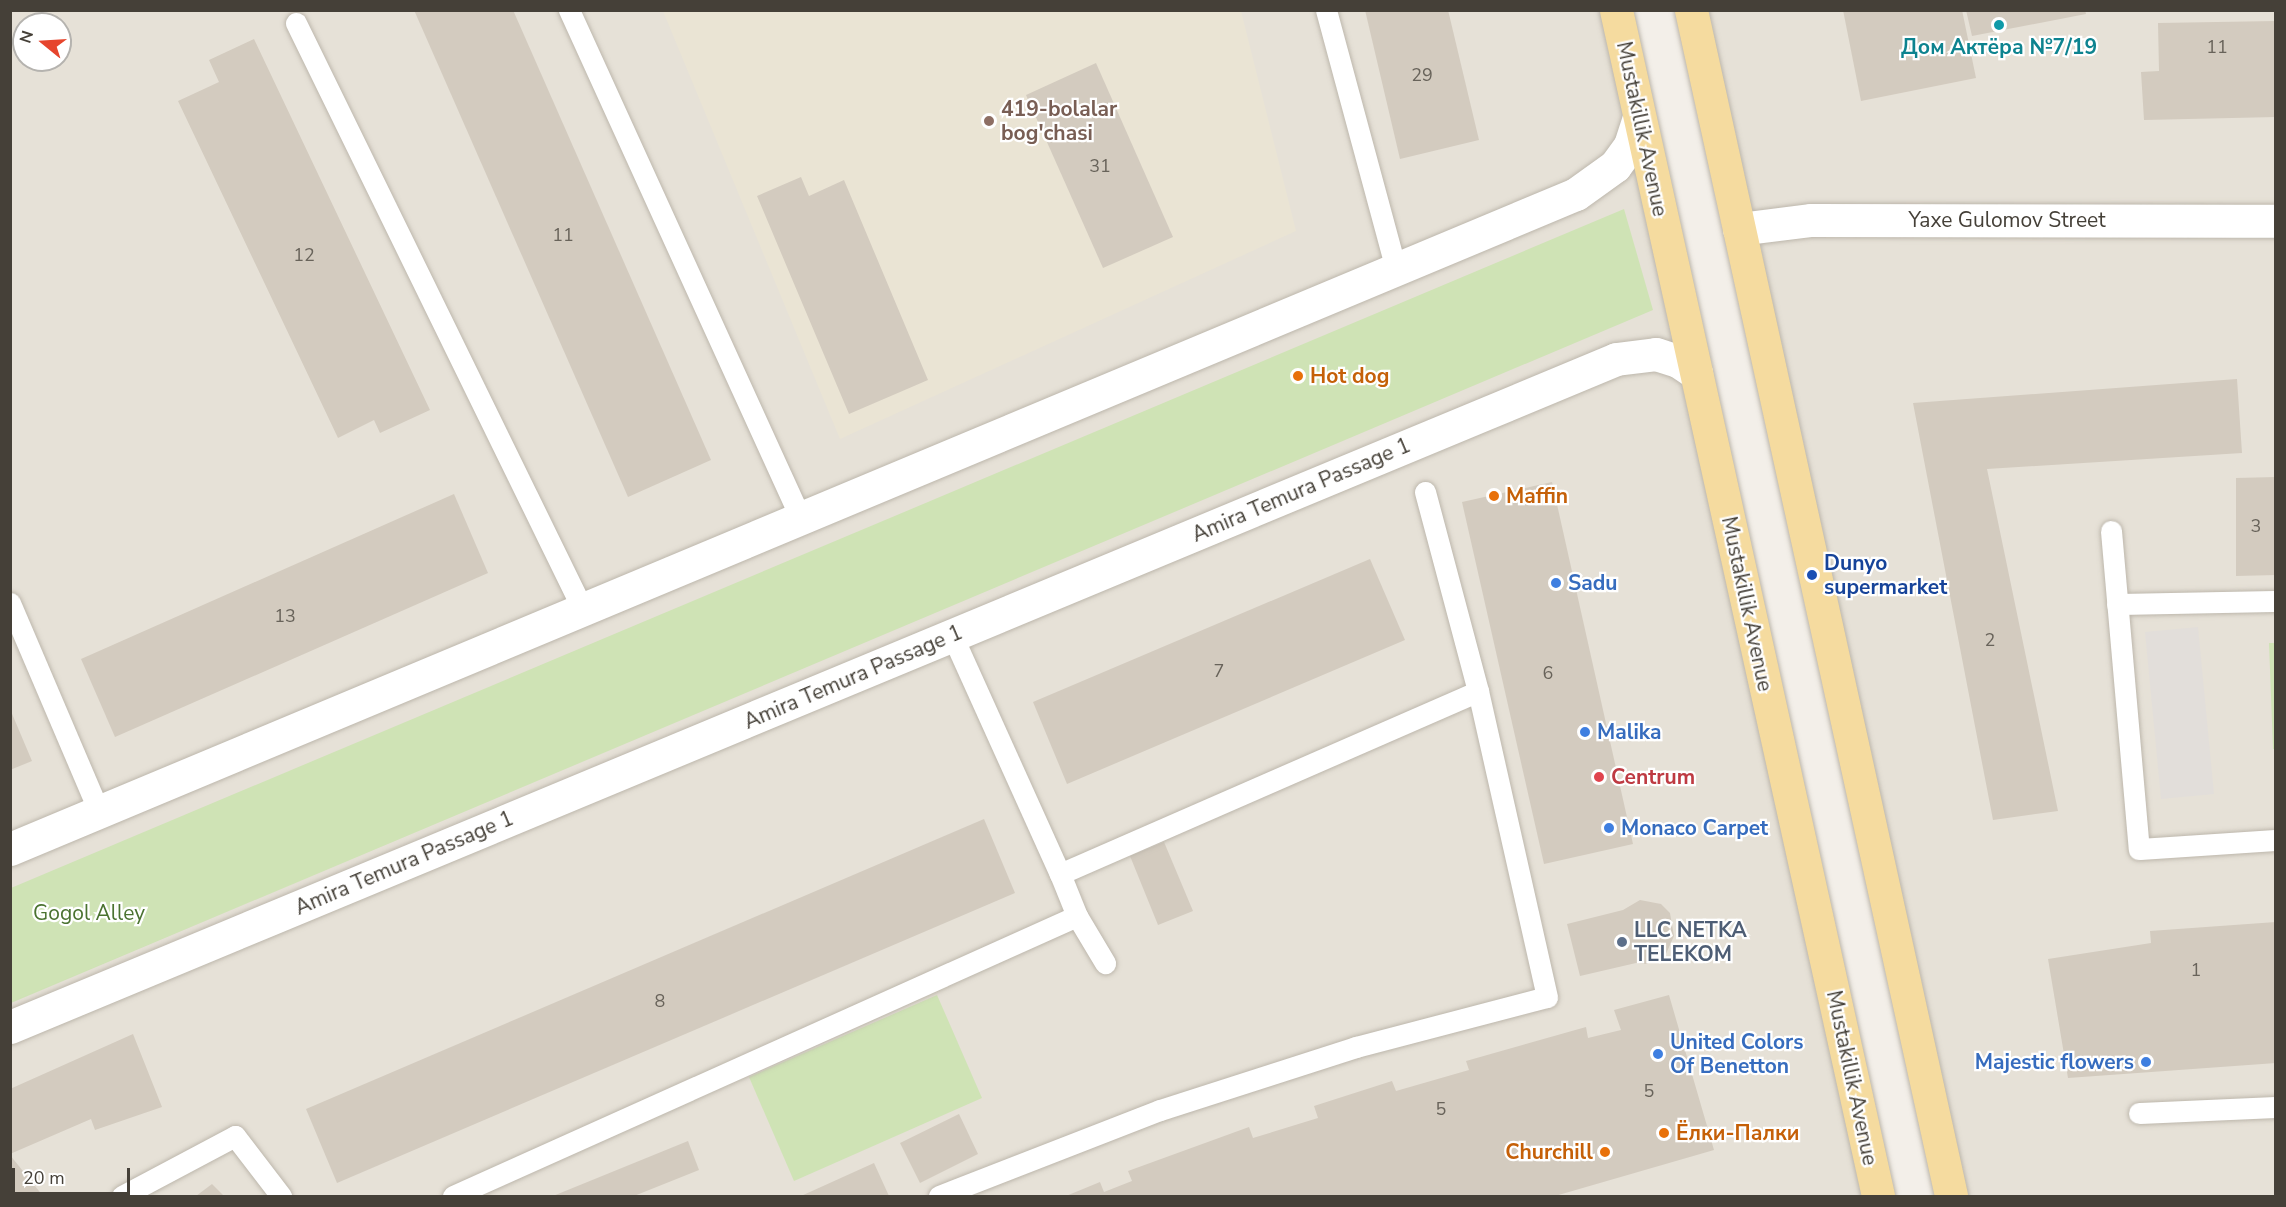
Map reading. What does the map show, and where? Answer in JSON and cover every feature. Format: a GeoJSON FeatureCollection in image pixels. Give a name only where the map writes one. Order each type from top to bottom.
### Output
{"type":"FeatureCollection","features":[{"type":"Feature","properties":{"kind":"main road","name":"Mustakillik Avenue"},"geometry":{"type":"LineString","coordinates":[[1616,10],[1878,1197]]}},
{"type":"Feature","properties":{"kind":"main road"},"geometry":{"type":"LineString","coordinates":[[1691,10],[1951,1197]]}},
{"type":"Feature","properties":{"kind":"street"},"geometry":{"type":"LineString","coordinates":[[10,849],[1587,189],[1623,156],[1639,117]]}},
{"type":"Feature","properties":{"kind":"street","name":"Yaxe Gulomov Street"},"geometry":{"type":"LineString","coordinates":[[1739,229],[1810,220],[2276,221]]}},
{"type":"Feature","properties":{"kind":"street","name":"Amira Temura Passage 1"},"geometry":{"type":"LineString","coordinates":[[10,1027],[1616,359],[1656,354],[1678,361],[1696,373]]}},
{"type":"Feature","properties":{"kind":"lane"},"geometry":{"type":"LineString","coordinates":[[569,10],[801,519]]}},
{"type":"Feature","properties":{"kind":"lane"},"geometry":{"type":"LineString","coordinates":[[1326,10],[1396,269]]}},
{"type":"Feature","properties":{"kind":"lane"},"geometry":{"type":"LineString","coordinates":[[296,23],[583,610]]}},
{"type":"Feature","properties":{"kind":"lane"},"geometry":{"type":"LineString","coordinates":[[939,1197],[1160,1110],[1356,1047],[1547,998],[1478,691],[1425,492]]}},
{"type":"Feature","properties":{"kind":"lane"},"geometry":{"type":"LineString","coordinates":[[2111,531],[2139,849],[2276,840]]}},
{"type":"Feature","properties":{"kind":"lane"},"geometry":{"type":"LineString","coordinates":[[2117,604],[2276,601]]}},
{"type":"Feature","properties":{"kind":"lane"},"geometry":{"type":"LineString","coordinates":[[10,603],[99,812]]}},
{"type":"Feature","properties":{"kind":"lane"},"geometry":{"type":"LineString","coordinates":[[952,635],[1077,916],[1105,963]]}},
{"type":"Feature","properties":{"kind":"lane"},"geometry":{"type":"LineString","coordinates":[[1060,874],[1478,691]]}},
{"type":"Feature","properties":{"kind":"lane"},"geometry":{"type":"LineString","coordinates":[[453,1197],[1077,916]]}},
{"type":"Feature","properties":{"kind":"lane"},"geometry":{"type":"LineString","coordinates":[[2139,1113],[2276,1107]]}},
{"type":"Feature","properties":{"kind":"lane"},"geometry":{"type":"LineString","coordinates":[[122,1197],[235,1136],[281,1197]]}},
{"type":"Feature","properties":{"kind":"shaded area"},"geometry":{"type":"Polygon","coordinates":[[[10,11],[1616,11],[1878,1196],[11,1196],[10,11]]]}},
{"type":"Feature","properties":{"kind":"shaded area","name":"419-bolalar bog'chasi"},"geometry":{"type":"Polygon","coordinates":[[[663,11],[1241,11],[1296,231],[840,439],[663,11]]]}},
{"type":"Feature","properties":{"kind":"shaded area"},"geometry":{"type":"Polygon","coordinates":[[[1691,11],[2275,11],[2275,1196],[1951,1196],[1691,11]]]}},
{"type":"Feature","properties":{"kind":"shaded area"},"geometry":{"type":"Polygon","coordinates":[[[2198,627],[2214,794],[2161,799],[2145,632],[2198,627]]]}},
{"type":"Feature","properties":{"kind":"green space","name":"Gogol Alley"},"geometry":{"type":"Polygon","coordinates":[[[1624,209],[1653,310],[11,1003],[11,888],[1624,209]]]}},
{"type":"Feature","properties":{"kind":"green space"},"geometry":{"type":"Polygon","coordinates":[[[2269,643],[2275,643],[2275,749],[2273,749],[2269,643]]]}},
{"type":"Feature","properties":{"kind":"green space"},"geometry":{"type":"Polygon","coordinates":[[[937,995],[982,1098],[794,1181],[749,1077],[937,995]]]}},
{"type":"Feature","properties":{"kind":"building"},"geometry":{"type":"Polygon","coordinates":[[[414,10],[513,10],[711,460],[628,497],[414,10]]]}},
{"type":"Feature","properties":{"kind":"building"},"geometry":{"type":"Polygon","coordinates":[[[1365,10],[1448,10],[1479,140],[1400,159],[1365,10]]]}},
{"type":"Feature","properties":{"kind":"building"},"geometry":{"type":"Polygon","coordinates":[[[1843,10],[1962,10],[1976,78],[1861,101],[1843,10]]]}},
{"type":"Feature","properties":{"kind":"building","name":"Дом Актёра №7/19"},"geometry":{"type":"Polygon","coordinates":[[[1966,10],[2085,10],[2086,14],[1972,36],[1966,10]]]}},
{"type":"Feature","properties":{"kind":"building"},"geometry":{"type":"Polygon","coordinates":[[[2276,21],[2276,117],[2144,120],[2141,72],[2159,71],[2158,23],[2276,21]]]}},
{"type":"Feature","properties":{"kind":"building"},"geometry":{"type":"Polygon","coordinates":[[[254,39],[430,410],[380,433],[374,420],[338,438],[178,101],[219,82],[209,60],[254,39]]]}},
{"type":"Feature","properties":{"kind":"building"},"geometry":{"type":"Polygon","coordinates":[[[1096,63],[1173,237],[1103,268],[1026,95],[1096,63]]]}},
{"type":"Feature","properties":{"kind":"building"},"geometry":{"type":"Polygon","coordinates":[[[801,177],[809,196],[844,180],[928,380],[849,414],[757,196],[801,177]]]}},
{"type":"Feature","properties":{"kind":"building"},"geometry":{"type":"Polygon","coordinates":[[[2237,379],[2242,453],[1987,469],[2058,811],[1993,820],[1913,403],[2237,379]]]}},
{"type":"Feature","properties":{"kind":"building"},"geometry":{"type":"Polygon","coordinates":[[[2276,477],[2276,575],[2236,576],[2236,478],[2276,477]]]}},
{"type":"Feature","properties":{"kind":"building"},"geometry":{"type":"Polygon","coordinates":[[[1552,482],[1633,844],[1544,864],[1462,502],[1552,482]]]}},
{"type":"Feature","properties":{"kind":"building"},"geometry":{"type":"Polygon","coordinates":[[[454,494],[488,573],[115,737],[81,659],[454,494]]]}},
{"type":"Feature","properties":{"kind":"building"},"geometry":{"type":"Polygon","coordinates":[[[1370,559],[1405,640],[1067,784],[1033,702],[1370,559]]]}},
{"type":"Feature","properties":{"kind":"building"},"geometry":{"type":"Polygon","coordinates":[[[10,709],[32,761],[10,770],[10,709]]]}},
{"type":"Feature","properties":{"kind":"building"},"geometry":{"type":"Polygon","coordinates":[[[984,819],[1015,893],[337,1183],[306,1109],[984,819]]]}},
{"type":"Feature","properties":{"kind":"building"},"geometry":{"type":"Polygon","coordinates":[[[1164,842],[1193,911],[1158,925],[1130,856],[1164,842]]]}},
{"type":"Feature","properties":{"kind":"building","name":"LLC NETKA TELEKOM"},"geometry":{"type":"Polygon","coordinates":[[[1640,900],[1661,904],[1670,913],[1674,936],[1665,956],[1646,964],[1636,963],[1580,976],[1567,924],[1623,910],[1640,900]]]}},
{"type":"Feature","properties":{"kind":"building"},"geometry":{"type":"Polygon","coordinates":[[[2276,922],[2276,1063],[2068,1078],[2048,959],[2151,943],[2150,931],[2276,922]]]}},
{"type":"Feature","properties":{"kind":"building"},"geometry":{"type":"Polygon","coordinates":[[[1669,995],[1714,1150],[1555,1196],[1066,1196],[1100,1182],[1104,1192],[1132,1181],[1128,1171],[1249,1127],[1253,1138],[1318,1118],[1314,1106],[1392,1081],[1396,1091],[1469,1070],[1466,1061],[1586,1027],[1588,1038],[1621,1030],[1614,1010],[1669,995]]]}},
{"type":"Feature","properties":{"kind":"building"},"geometry":{"type":"Polygon","coordinates":[[[133,1034],[162,1107],[95,1130],[91,1119],[10,1154],[10,1089],[133,1034]]]}},
{"type":"Feature","properties":{"kind":"building"},"geometry":{"type":"Polygon","coordinates":[[[959,1114],[978,1154],[920,1183],[900,1143],[959,1114]]]}},
{"type":"Feature","properties":{"kind":"building"},"geometry":{"type":"Polygon","coordinates":[[[688,1141],[699,1170],[634,1196],[553,1196],[688,1141]]]}},
{"type":"Feature","properties":{"kind":"building"},"geometry":{"type":"Polygon","coordinates":[[[10,1155],[43,1196],[10,1196],[10,1155]]]}},
{"type":"Feature","properties":{"kind":"building"},"geometry":{"type":"Polygon","coordinates":[[[874,1163],[889,1196],[801,1196],[874,1163]]]}},
{"type":"Feature","properties":{"kind":"building"},"geometry":{"type":"Polygon","coordinates":[[[212,1184],[224,1196],[196,1196],[212,1184]]]}},
{"type":"Feature","properties":{"kind":"place","name":"Дом Актёра №7/19"},"geometry":{"type":"Point","coordinates":[1999,25]}},
{"type":"Feature","properties":{"kind":"place","name":"419-bolalar bog'chasi"},"geometry":{"type":"Point","coordinates":[989,121]}},
{"type":"Feature","properties":{"kind":"place","name":"Hot dog"},"geometry":{"type":"Point","coordinates":[1298,376]}},
{"type":"Feature","properties":{"kind":"place","name":"Maffin"},"geometry":{"type":"Point","coordinates":[1494,496]}},
{"type":"Feature","properties":{"kind":"place","name":"Dunyo supermarket"},"geometry":{"type":"Point","coordinates":[1812,575]}},
{"type":"Feature","properties":{"kind":"place","name":"Sadu"},"geometry":{"type":"Point","coordinates":[1556,583]}},
{"type":"Feature","properties":{"kind":"place","name":"Malika"},"geometry":{"type":"Point","coordinates":[1585,732]}},
{"type":"Feature","properties":{"kind":"place","name":"Centrum"},"geometry":{"type":"Point","coordinates":[1599,777]}},
{"type":"Feature","properties":{"kind":"place","name":"Monaco Carpet"},"geometry":{"type":"Point","coordinates":[1609,828]}},
{"type":"Feature","properties":{"kind":"place","name":"LLC NETKA TELEKOM"},"geometry":{"type":"Point","coordinates":[1622,942]}},
{"type":"Feature","properties":{"kind":"place","name":"United Colors Of Benetton"},"geometry":{"type":"Point","coordinates":[1658,1054]}},
{"type":"Feature","properties":{"kind":"place","name":"Majestic flowers"},"geometry":{"type":"Point","coordinates":[2146,1062]}},
{"type":"Feature","properties":{"kind":"place","name":"Ёлки-Палки"},"geometry":{"type":"Point","coordinates":[1664,1133]}},
{"type":"Feature","properties":{"kind":"place","name":"Churchill"},"geometry":{"type":"Point","coordinates":[1605,1152]}}]}
